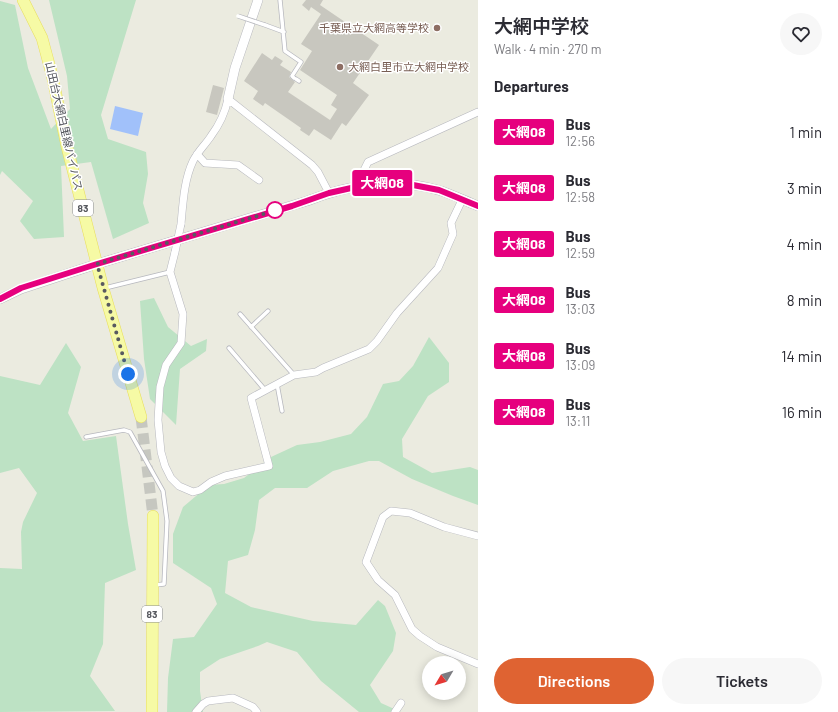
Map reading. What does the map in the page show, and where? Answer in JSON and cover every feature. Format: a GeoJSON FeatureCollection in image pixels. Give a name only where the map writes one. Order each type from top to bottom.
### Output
{"type":"FeatureCollection","features":[{"type":"Feature","properties":{"kind":"main road","name":"山田台大網白里線バイパス"},"geometry":{"type":"LineString","coordinates":[[23,0],[42,38],[52,75],[67,147],[97,264],[141,417]]}},
{"type":"Feature","properties":{"kind":"main road","name":"83"},"geometry":{"type":"LineString","coordinates":[[152,516],[152,712]]}},
{"type":"Feature","properties":{"kind":"street"},"geometry":{"type":"LineString","coordinates":[[258,0],[235,68],[224,116],[193,161],[185,190],[181,224],[170,272],[183,314],[181,343],[166,366],[160,387],[158,420],[161,452],[165,466],[171,478],[179,486],[193,492],[200,490],[211,482],[225,476],[269,466],[250,398],[294,375],[316,372],[368,349],[377,342],[397,313],[438,268],[453,234],[451,223],[462,200]]}},
{"type":"Feature","properties":{"kind":"street"},"geometry":{"type":"LineString","coordinates":[[228,99],[312,165],[318,172],[329,193]]}},
{"type":"Feature","properties":{"kind":"street"},"geometry":{"type":"LineString","coordinates":[[367,184],[364,170],[368,162],[478,112]]}},
{"type":"Feature","properties":{"kind":"street"},"geometry":{"type":"LineString","coordinates":[[197,154],[205,163],[238,165],[258,180]]}},
{"type":"Feature","properties":{"kind":"street"},"geometry":{"type":"LineString","coordinates":[[0,299],[21,288],[97,264],[329,193],[367,184],[398,183],[439,190],[478,206]]}},
{"type":"Feature","properties":{"kind":"street"},"geometry":{"type":"LineString","coordinates":[[478,536],[444,527],[410,512],[390,511],[383,518],[366,562],[378,580],[395,595],[412,629],[437,647],[478,664]]}},
{"type":"Feature","properties":{"kind":"street"},"geometry":{"type":"LineString","coordinates":[[196,712],[208,701],[234,698],[253,707],[257,712]]}},
{"type":"Feature","properties":{"kind":"street"},"geometry":{"type":"LineString","coordinates":[[395,712],[401,703]]}},
{"type":"Feature","properties":{"kind":"lane"},"geometry":{"type":"LineString","coordinates":[[280,0],[285,51],[301,62],[292,76],[297,79]]}},
{"type":"Feature","properties":{"kind":"lane"},"geometry":{"type":"LineString","coordinates":[[238,16],[284,32]]}},
{"type":"Feature","properties":{"kind":"lane"},"geometry":{"type":"LineString","coordinates":[[104,288],[170,272]]}},
{"type":"Feature","properties":{"kind":"lane"},"geometry":{"type":"LineString","coordinates":[[251,327],[268,311]]}},
{"type":"Feature","properties":{"kind":"lane"},"geometry":{"type":"LineString","coordinates":[[240,314],[294,375]]}},
{"type":"Feature","properties":{"kind":"lane"},"geometry":{"type":"LineString","coordinates":[[229,348],[265,390]]}},
{"type":"Feature","properties":{"kind":"lane"},"geometry":{"type":"LineString","coordinates":[[277,384],[282,410]]}},
{"type":"Feature","properties":{"kind":"lane"},"geometry":{"type":"LineString","coordinates":[[86,437],[124,430],[130,432],[163,492],[167,521],[164,584],[152,585]]}},
{"type":"Feature","properties":{"kind":"green space"},"geometry":{"type":"Polygon","coordinates":[[[49,0],[136,0],[101,115],[108,139],[146,152],[148,174],[143,203],[149,223],[113,239],[91,162],[61,166],[64,237],[34,239],[20,221],[33,201],[2,171],[0,175],[0,1],[15,5],[28,68],[51,129],[70,109],[67,76],[49,0]]]}},
{"type":"Feature","properties":{"kind":"green space"},"geometry":{"type":"Polygon","coordinates":[[[154,298],[168,327],[191,346],[207,339],[206,351],[180,369],[176,425],[150,399],[144,359],[140,301],[154,298]]]}},
{"type":"Feature","properties":{"kind":"green space"},"geometry":{"type":"Polygon","coordinates":[[[429,337],[449,363],[449,382],[428,396],[402,439],[403,457],[432,473],[470,467],[478,470],[478,505],[412,479],[379,461],[369,461],[333,471],[307,488],[275,488],[259,500],[255,530],[248,555],[228,561],[225,593],[251,607],[313,621],[356,625],[378,600],[385,606],[396,633],[393,651],[370,685],[381,703],[401,712],[359,712],[321,681],[297,652],[267,642],[220,659],[200,672],[200,691],[203,712],[167,712],[168,678],[173,639],[194,637],[217,604],[211,588],[173,563],[173,534],[183,507],[209,485],[224,484],[244,478],[271,457],[297,445],[320,442],[351,434],[367,417],[383,384],[399,381],[413,366],[429,337]]]}},
{"type":"Feature","properties":{"kind":"green space"},"geometry":{"type":"Polygon","coordinates":[[[66,343],[81,367],[68,413],[83,441],[116,436],[136,570],[105,583],[103,644],[90,676],[115,711],[0,712],[0,568],[22,569],[21,532],[23,522],[37,493],[19,468],[0,473],[0,376],[40,385],[66,343]]]}},
{"type":"Feature","properties":{"kind":"water"},"geometry":{"type":"Polygon","coordinates":[[[115,106],[143,113],[138,136],[110,129],[115,106]]]}},
{"type":"Feature","properties":{"kind":"building"},"geometry":{"type":"Polygon","coordinates":[[[306,0],[323,0],[320,5],[379,45],[353,83],[369,95],[346,126],[342,123],[331,140],[314,129],[309,136],[300,130],[301,128],[265,103],[263,106],[253,99],[258,91],[244,81],[262,53],[272,60],[275,56],[283,61],[280,65],[291,72],[289,77],[295,82],[288,92],[330,120],[337,109],[331,105],[337,95],[300,70],[312,51],[301,44],[321,14],[311,7],[309,11],[302,5],[306,0]]]}},
{"type":"Feature","properties":{"kind":"building"},"geometry":{"type":"Polygon","coordinates":[[[213,85],[224,88],[217,115],[206,112],[213,85]]]}},
{"type":"Feature","properties":{"kind":"tunnel"},"geometry":{"type":"LineString","coordinates":[[141,417],[153,516]]}},
{"type":"Feature","properties":{"kind":"bus line","name":"大網08"},"geometry":{"type":"LineString","coordinates":[[0,299],[21,288],[97,264],[292,206],[329,193],[369,184],[398,183],[439,190],[478,206]]}},
{"type":"Feature","properties":{"kind":"place","name":"千葉県立大網高等学校"},"geometry":{"type":"Point","coordinates":[437,28]}},
{"type":"Feature","properties":{"kind":"place","name":"大網白里市立大網中学校"},"geometry":{"type":"Point","coordinates":[340,67]}},
{"type":"Feature","properties":{"kind":"route"},"geometry":{"type":"LineString","coordinates":[[128,374],[97,264],[277,210],[275,210]]}}]}
